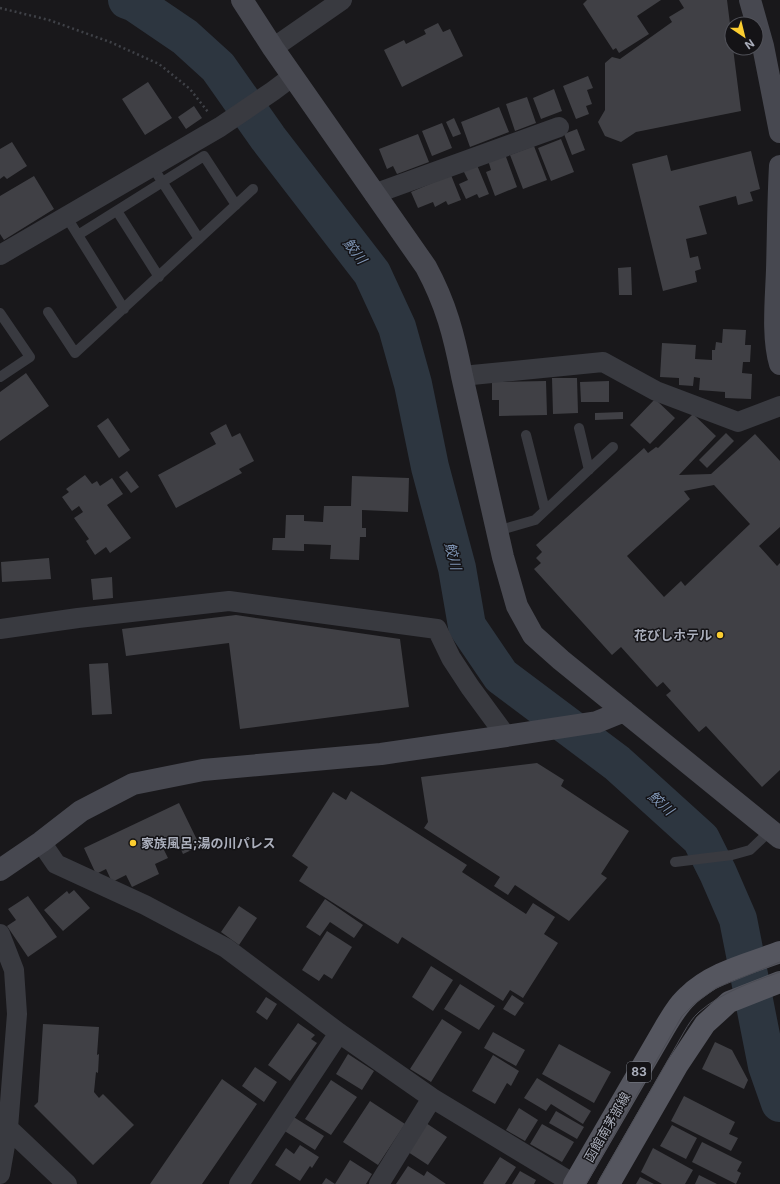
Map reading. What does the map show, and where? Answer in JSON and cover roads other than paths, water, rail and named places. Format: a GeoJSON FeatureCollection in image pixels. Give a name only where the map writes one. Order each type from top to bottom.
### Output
{"type":"FeatureCollection","features":[{"type":"Feature","properties":{"kind":"main road","name":"函館南茅部線"},"geometry":{"type":"LineString","coordinates":[[574,1184],[674,1012],[688,995],[719,975],[775,954]]}},
{"type":"Feature","properties":{"kind":"main road","name":"83"},"geometry":{"type":"LineString","coordinates":[[609,1184],[677,1066],[705,1024],[729,1002],[780,983]]}},
{"type":"Feature","properties":{"kind":"street"},"geometry":{"type":"LineString","coordinates":[[242,0],[273,48],[426,267],[438,290],[451,325],[503,558],[516,606],[533,635],[775,834]]}},
{"type":"Feature","properties":{"kind":"street"},"geometry":{"type":"LineString","coordinates":[[273,48],[342,0]]}},
{"type":"Feature","properties":{"kind":"street"},"geometry":{"type":"LineString","coordinates":[[750,0],[763,46],[780,132]]}},
{"type":"Feature","properties":{"kind":"street"},"geometry":{"type":"LineString","coordinates":[[0,255],[66,216],[157,174],[293,76]]}},
{"type":"Feature","properties":{"kind":"street"},"geometry":{"type":"LineString","coordinates":[[374,194],[559,127]]}},
{"type":"Feature","properties":{"kind":"street"},"geometry":{"type":"LineString","coordinates":[[780,166],[776,306],[776,337],[780,364]]}},
{"type":"Feature","properties":{"kind":"street"},"geometry":{"type":"LineString","coordinates":[[462,376],[603,362],[656,392],[738,422],[780,406]]}},
{"type":"Feature","properties":{"kind":"street"},"geometry":{"type":"LineString","coordinates":[[0,629],[78,618],[229,601],[437,629],[451,658],[506,736]]}},
{"type":"Feature","properties":{"kind":"street"},"geometry":{"type":"LineString","coordinates":[[0,870],[41,842],[81,811],[133,784],[203,770],[381,754],[534,732],[597,722],[624,711]]}},
{"type":"Feature","properties":{"kind":"street"},"geometry":{"type":"LineString","coordinates":[[41,842],[56,864],[145,905],[226,948],[339,1032],[432,1098],[574,1184]]}},
{"type":"Feature","properties":{"kind":"street"},"geometry":{"type":"LineString","coordinates":[[0,934],[14,970],[17,1014],[8,1128],[0,1174]]}},
{"type":"Feature","properties":{"kind":"street"},"geometry":{"type":"LineString","coordinates":[[239,1184],[339,1032]]}},
{"type":"Feature","properties":{"kind":"street"},"geometry":{"type":"LineString","coordinates":[[378,1184],[432,1098]]}},
{"type":"Feature","properties":{"kind":"street"},"geometry":{"type":"LineString","coordinates":[[8,1128],[67,1184]]}},
{"type":"Feature","properties":{"kind":"lane"},"geometry":{"type":"LineString","coordinates":[[78,235],[117,211],[157,174],[204,156],[236,205]]}},
{"type":"Feature","properties":{"kind":"lane"},"geometry":{"type":"LineString","coordinates":[[157,174],[199,239]]}},
{"type":"Feature","properties":{"kind":"lane"},"geometry":{"type":"LineString","coordinates":[[48,312],[76,353],[253,189]]}},
{"type":"Feature","properties":{"kind":"lane"},"geometry":{"type":"LineString","coordinates":[[117,211],[159,277]]}},
{"type":"Feature","properties":{"kind":"lane"},"geometry":{"type":"LineString","coordinates":[[66,216],[124,309]]}},
{"type":"Feature","properties":{"kind":"lane"},"geometry":{"type":"LineString","coordinates":[[0,313],[30,357],[0,377]]}},
{"type":"Feature","properties":{"kind":"lane"},"geometry":{"type":"LineString","coordinates":[[579,428],[589,470]]}},
{"type":"Feature","properties":{"kind":"lane"},"geometry":{"type":"LineString","coordinates":[[526,435],[545,510]]}},
{"type":"Feature","properties":{"kind":"lane"},"geometry":{"type":"LineString","coordinates":[[497,531],[535,520],[613,447]]}},
{"type":"Feature","properties":{"kind":"lane"},"geometry":{"type":"LineString","coordinates":[[675,862],[732,855],[750,850],[775,834]]}},
{"type":"Feature","properties":{"kind":"waterway","name":"鮫川"},"geometry":{"type":"LineString","coordinates":[[127,0],[135,3],[185,37],[218,67],[268,138],[372,273],[397,327],[413,384],[430,467],[457,568],[467,626],[501,676],[617,763],[701,839],[738,919],[767,1066],[780,1103]]}},
{"type":"Feature","properties":{"kind":"tram line"},"geometry":{"type":"LineString","coordinates":[[586,1184],[682,1016],[694,1004],[716,988],[780,962]]}},
{"type":"Feature","properties":{"kind":"tram line"},"geometry":{"type":"LineString","coordinates":[[597,1184],[686,1029],[695,1016],[708,1005],[727,993],[780,972]]}},
{"type":"Feature","properties":{"kind":"place","name":"花びしホテル"},"geometry":{"type":"Point","coordinates":[720,635]}},
{"type":"Feature","properties":{"kind":"place","name":"家族風呂;湯の川パレス"},"geometry":{"type":"Point","coordinates":[133,843]}}]}
